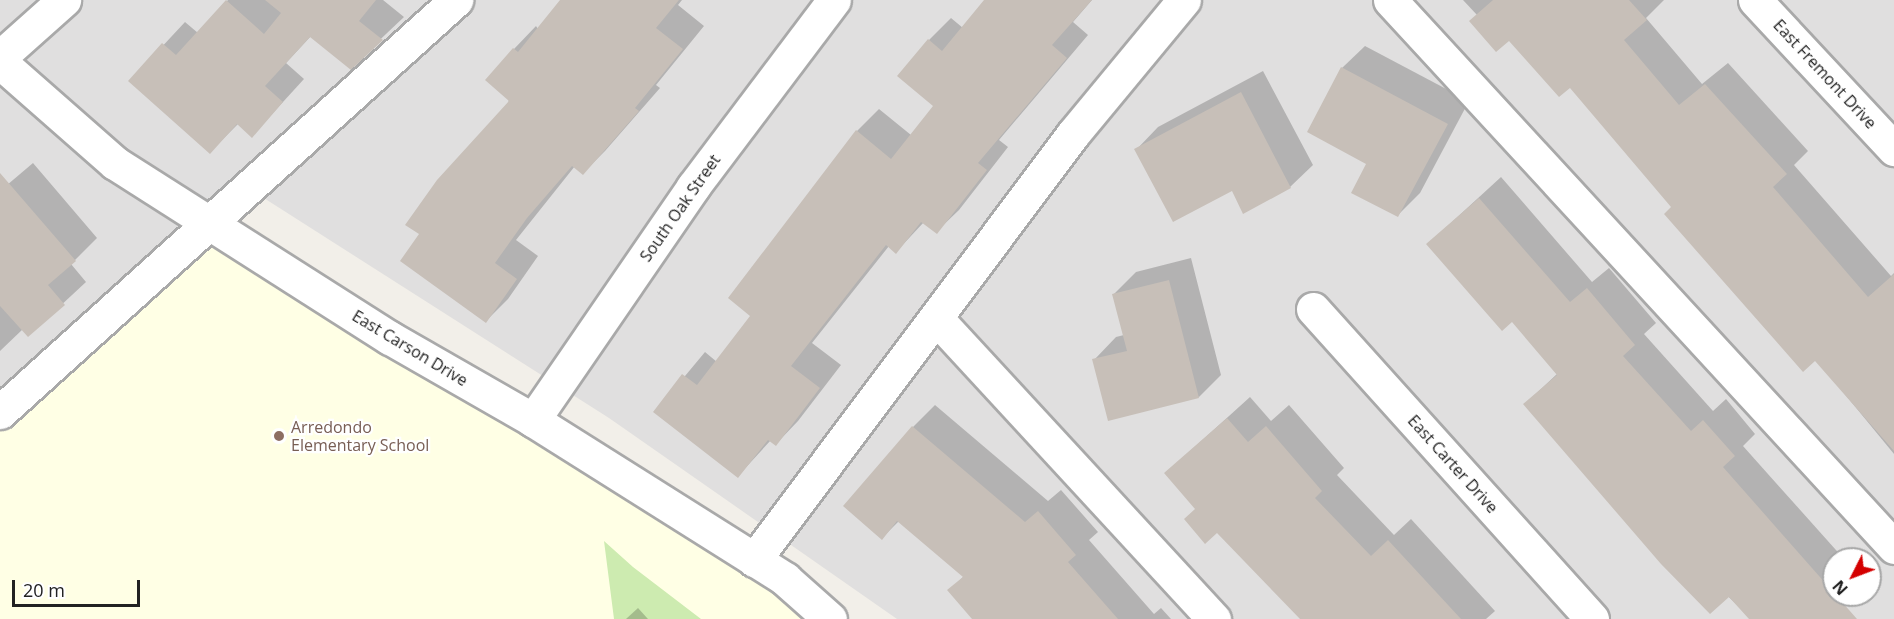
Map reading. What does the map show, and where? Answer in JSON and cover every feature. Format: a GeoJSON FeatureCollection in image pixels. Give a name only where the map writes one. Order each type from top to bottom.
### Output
{"type":"FeatureCollection","features":[{"type":"Feature","properties":{"kind":"street"},"geometry":{"type":"LineString","coordinates":[[0,57],[64,0]]}},
{"type":"Feature","properties":{"kind":"street"},"geometry":{"type":"LineString","coordinates":[[0,412],[456,0]]}},
{"type":"Feature","properties":{"kind":"street","name":"South Oak Street"},"geometry":{"type":"LineString","coordinates":[[532,420],[693,187],[834,0]]}},
{"type":"Feature","properties":{"kind":"street"},"geometry":{"type":"LineString","coordinates":[[754,560],[1073,134],[1184,0]]}},
{"type":"Feature","properties":{"kind":"street"},"geometry":{"type":"LineString","coordinates":[[1390,0],[1894,547]]}},
{"type":"Feature","properties":{"kind":"street","name":"East Fremont Drive"},"geometry":{"type":"LineString","coordinates":[[1755,0],[1894,149]]}},
{"type":"Feature","properties":{"kind":"street","name":"East Carson Drive"},"geometry":{"type":"LineString","coordinates":[[0,62],[115,163],[390,338],[532,420],[785,579],[830,619]]}},
{"type":"Feature","properties":{"kind":"street","name":"East Carter Drive"},"geometry":{"type":"LineString","coordinates":[[1313,309],[1592,619]]}},
{"type":"Feature","properties":{"kind":"street"},"geometry":{"type":"LineString","coordinates":[[936,318],[1214,619]]}},
{"type":"Feature","properties":{"kind":"shaded area"},"geometry":{"type":"Polygon","coordinates":[[[0,0],[1894,0],[1894,619],[897,619],[609,418],[248,188],[0,408],[0,0]]]}},
{"type":"Feature","properties":{"kind":"shaded area","name":"Arredondo Elementary School"},"geometry":{"type":"Polygon","coordinates":[[[210,222],[830,619],[0,619],[0,412],[210,222]]]}},
{"type":"Feature","properties":{"kind":"green space"},"geometry":{"type":"Polygon","coordinates":[[[604,541],[633,567],[701,619],[614,619],[604,541]]]}},
{"type":"Feature","properties":{"kind":"building"},"geometry":{"type":"Polygon","coordinates":[[[226,0],[264,34],[281,13],[265,0],[376,0],[359,21],[383,40],[351,70],[310,37],[265,86],[283,102],[252,138],[237,124],[210,154],[128,81],[162,43],[176,55],[226,0]]]}},
{"type":"Feature","properties":{"kind":"building"},"geometry":{"type":"Polygon","coordinates":[[[560,0],[679,0],[656,28],[683,49],[635,108],[639,111],[583,175],[572,166],[527,218],[495,263],[517,279],[486,323],[400,261],[419,234],[405,225],[437,180],[509,101],[485,80],[513,48],[518,52],[560,0]]]}},
{"type":"Feature","properties":{"kind":"building"},"geometry":{"type":"Polygon","coordinates":[[[984,0],[1092,0],[1052,45],[1067,58],[978,163],[987,170],[937,234],[921,222],[896,254],[886,245],[791,366],[820,388],[776,446],[768,440],[738,478],[653,412],[682,374],[697,385],[750,316],[728,298],[856,130],[891,159],[933,106],[897,76],[928,39],[942,51],[984,0]]]}},
{"type":"Feature","properties":{"kind":"building"},"geometry":{"type":"Polygon","coordinates":[[[1493,0],[1629,0],[1647,20],[1624,40],[1679,105],[1705,84],[1787,174],[1773,187],[1868,297],[1894,274],[1894,451],[1815,361],[1803,372],[1664,214],[1671,207],[1570,88],[1559,97],[1509,41],[1496,52],[1469,21],[1493,0]]]}},
{"type":"Feature","properties":{"kind":"building"},"geometry":{"type":"Polygon","coordinates":[[[1341,67],[1448,124],[1398,217],[1351,193],[1366,164],[1307,132],[1341,67]]]}},
{"type":"Feature","properties":{"kind":"building"},"geometry":{"type":"Polygon","coordinates":[[[1241,92],[1291,188],[1243,214],[1232,191],[1173,222],[1134,149],[1241,92]]]}},
{"type":"Feature","properties":{"kind":"building"},"geometry":{"type":"Polygon","coordinates":[[[0,173],[76,261],[48,285],[65,305],[28,337],[0,306],[0,173]]]}},
{"type":"Feature","properties":{"kind":"building"},"geometry":{"type":"Polygon","coordinates":[[[1479,198],[1570,302],[1587,288],[1635,345],[1623,356],[1691,431],[1703,420],[1735,456],[1723,467],[1822,579],[1822,607],[1846,607],[1857,619],[1749,619],[1729,597],[1710,614],[1661,564],[1523,404],[1557,375],[1512,322],[1502,331],[1426,244],[1479,198]]]}},
{"type":"Feature","properties":{"kind":"building"},"geometry":{"type":"Polygon","coordinates":[[[1169,280],[1199,398],[1108,421],[1092,359],[1127,351],[1112,294],[1169,280]]]}},
{"type":"Feature","properties":{"kind":"building"},"geometry":{"type":"Polygon","coordinates":[[[1227,418],[1248,442],[1266,426],[1322,491],[1315,498],[1371,556],[1388,540],[1461,619],[1300,619],[1217,533],[1205,544],[1184,519],[1195,509],[1164,473],[1227,418]]]}},
{"type":"Feature","properties":{"kind":"building"},"geometry":{"type":"Polygon","coordinates":[[[912,426],[1025,522],[1038,511],[1076,555],[1068,562],[1118,619],[972,619],[947,590],[963,577],[897,521],[882,540],[843,506],[912,426]]]}},
{"type":"Feature","properties":{"kind":"place","name":"Arredondo Elementary School"},"geometry":{"type":"Point","coordinates":[279,436]}}]}
